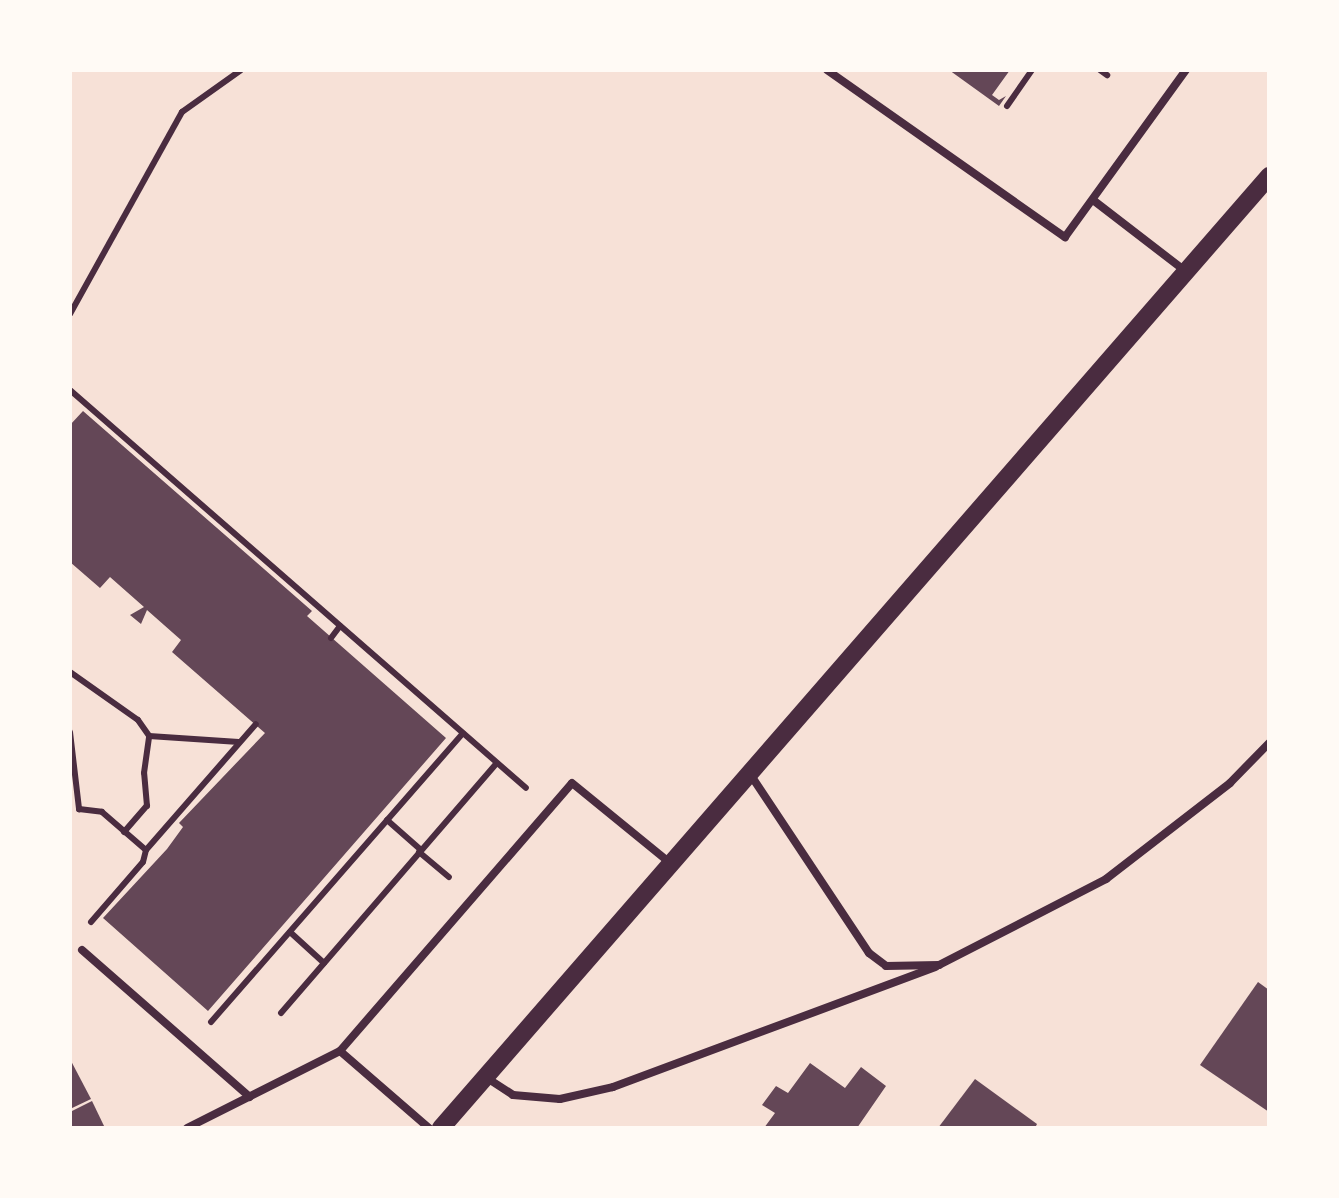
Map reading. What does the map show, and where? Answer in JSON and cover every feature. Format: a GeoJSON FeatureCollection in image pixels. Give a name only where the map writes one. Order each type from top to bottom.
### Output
{"type":"FeatureCollection","features":[{"type":"Feature","properties":{"kind":"street"},"geometry":{"type":"LineString","coordinates":[[441,1128],[1269,176]]}},
{"type":"Feature","properties":{"kind":"lane"},"geometry":{"type":"LineString","coordinates":[[827,70],[1065,237],[1186,70]]}},
{"type":"Feature","properties":{"kind":"lane"},"geometry":{"type":"LineString","coordinates":[[1094,200],[1188,273]]}},
{"type":"Feature","properties":{"kind":"lane"},"geometry":{"type":"LineString","coordinates":[[485,1077],[514,1095],[560,1099],[613,1087],[939,966],[1106,880],[1230,783],[1269,743]]}},
{"type":"Feature","properties":{"kind":"lane"},"geometry":{"type":"LineString","coordinates":[[750,774],[869,953],[886,966],[939,966]]}},
{"type":"Feature","properties":{"kind":"lane"},"geometry":{"type":"LineString","coordinates":[[186,1128],[340,1052],[572,783],[672,865]]}},
{"type":"Feature","properties":{"kind":"lane"},"geometry":{"type":"LineString","coordinates":[[82,950],[250,1097]]}},
{"type":"Feature","properties":{"kind":"lane"},"geometry":{"type":"LineString","coordinates":[[340,1052],[429,1128]]}},
{"type":"Feature","properties":{"kind":"path"},"geometry":{"type":"LineString","coordinates":[[70,314],[182,112],[241,70]]}},
{"type":"Feature","properties":{"kind":"path"},"geometry":{"type":"LineString","coordinates":[[1006,106],[1032,70]]}},
{"type":"Feature","properties":{"kind":"path"},"geometry":{"type":"LineString","coordinates":[[70,390],[550,808]]}},
{"type":"Feature","properties":{"kind":"path"},"geometry":{"type":"LineString","coordinates":[[331,638],[340,626]]}},
{"type":"Feature","properties":{"kind":"path"},"geometry":{"type":"LineString","coordinates":[[70,672],[138,720],[150,736],[144,773],[146,806],[124,832]]}},
{"type":"Feature","properties":{"kind":"path"},"geometry":{"type":"LineString","coordinates":[[82,950],[99,930],[90,923],[143,862],[146,850],[256,724]]}},
{"type":"Feature","properties":{"kind":"path"},"geometry":{"type":"LineString","coordinates":[[70,732],[79,809],[102,812],[146,850]]}},
{"type":"Feature","properties":{"kind":"path"},"geometry":{"type":"LineString","coordinates":[[191,1045],[463,732]]}},
{"type":"Feature","properties":{"kind":"path"},"geometry":{"type":"LineString","coordinates":[[150,736],[240,742]]}},
{"type":"Feature","properties":{"kind":"path"},"geometry":{"type":"LineString","coordinates":[[282,1013],[497,763]]}},
{"type":"Feature","properties":{"kind":"path"},"geometry":{"type":"LineString","coordinates":[[387,820],[422,850]]}},
{"type":"Feature","properties":{"kind":"path"},"geometry":{"type":"LineString","coordinates":[[290,932],[324,963]]}},
{"type":"Feature","properties":{"kind":"building"},"geometry":{"type":"Polygon","coordinates":[[[949,70],[1010,70],[992,95],[999,100],[1006,96],[999,106],[949,70]]]}},
{"type":"Feature","properties":{"kind":"building"},"geometry":{"type":"Polygon","coordinates":[[[83,411],[312,611],[307,616],[446,738],[208,1011],[103,918],[167,849],[183,827],[179,823],[265,733],[172,652],[181,640],[147,610],[141,624],[130,615],[144,607],[110,577],[100,588],[70,562],[70,425],[83,411]]]}},
{"type":"Feature","properties":{"kind":"building"},"geometry":{"type":"Polygon","coordinates":[[[1258,982],[1269,990],[1269,1112],[1200,1065],[1258,982]]]}},
{"type":"Feature","properties":{"kind":"building"},"geometry":{"type":"Polygon","coordinates":[[[70,1059],[91,1099],[70,1109],[70,1059]]]}},
{"type":"Feature","properties":{"kind":"building"},"geometry":{"type":"Polygon","coordinates":[[[810,1063],[845,1088],[861,1067],[886,1086],[857,1128],[764,1128],[775,1113],[762,1105],[776,1086],[788,1093],[810,1063]]]}},
{"type":"Feature","properties":{"kind":"building"},"geometry":{"type":"Polygon","coordinates":[[[975,1079],[1037,1124],[1035,1128],[938,1128],[975,1079]]]}},
{"type":"Feature","properties":{"kind":"building"},"geometry":{"type":"Polygon","coordinates":[[[92,1101],[105,1128],[70,1128],[70,1112],[92,1101]]]}}]}
